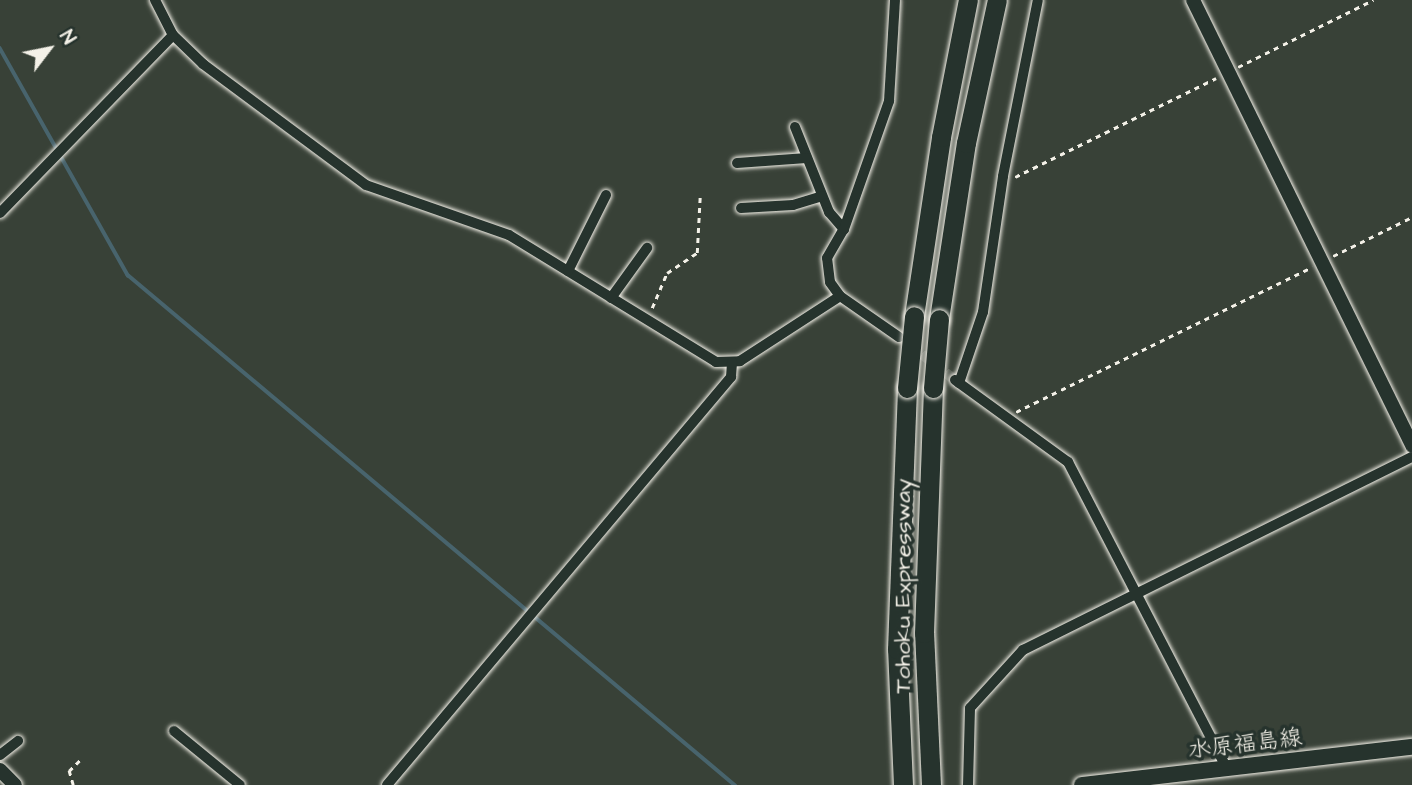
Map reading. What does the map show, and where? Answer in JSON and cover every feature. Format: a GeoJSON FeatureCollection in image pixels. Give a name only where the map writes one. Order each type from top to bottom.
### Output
{"type":"FeatureCollection","features":[{"type":"Feature","properties":{"kind":"highway","name":"Tohoku Expressway"},"geometry":{"type":"LineString","coordinates":[[903,785],[897,649],[907,388],[914,316],[941,137],[968,0]]}},
{"type":"Feature","properties":{"kind":"highway","name":"Tohoku Expressway"},"geometry":{"type":"LineString","coordinates":[[931,785],[925,632],[933,388],[939,320],[966,143],[997,0]]}},
{"type":"Feature","properties":{"kind":"main road","name":"水原福島線"},"geometry":{"type":"LineString","coordinates":[[1082,785],[1412,747]]}},
{"type":"Feature","properties":{"kind":"street"},"geometry":{"type":"LineString","coordinates":[[155,0],[173,36],[223,80],[366,185],[494,228],[568,271],[694,352],[716,362],[732,362],[840,296]]}},
{"type":"Feature","properties":{"kind":"street"},"geometry":{"type":"LineString","coordinates":[[895,0],[889,102],[844,229],[826,268],[840,296],[899,337]]}},
{"type":"Feature","properties":{"kind":"street"},"geometry":{"type":"LineString","coordinates":[[1038,0],[1003,176],[983,312],[957,381],[1069,462],[1139,593],[1227,769]]}},
{"type":"Feature","properties":{"kind":"street"},"geometry":{"type":"LineString","coordinates":[[1193,0],[1412,446]]}},
{"type":"Feature","properties":{"kind":"street"},"geometry":{"type":"LineString","coordinates":[[0,213],[173,36]]}},
{"type":"Feature","properties":{"kind":"street"},"geometry":{"type":"LineString","coordinates":[[795,127],[822,196],[844,229]]}},
{"type":"Feature","properties":{"kind":"street"},"geometry":{"type":"LineString","coordinates":[[737,163],[807,158]]}},
{"type":"Feature","properties":{"kind":"street"},"geometry":{"type":"LineString","coordinates":[[568,271],[606,195]]}},
{"type":"Feature","properties":{"kind":"street"},"geometry":{"type":"LineString","coordinates":[[741,208],[793,205],[822,196]]}},
{"type":"Feature","properties":{"kind":"street"},"geometry":{"type":"LineString","coordinates":[[611,298],[647,248]]}},
{"type":"Feature","properties":{"kind":"street"},"geometry":{"type":"LineString","coordinates":[[387,785],[730,377],[732,362]]}},
{"type":"Feature","properties":{"kind":"street"},"geometry":{"type":"LineString","coordinates":[[968,785],[970,708],[1023,650],[1412,457]]}},
{"type":"Feature","properties":{"kind":"street"},"geometry":{"type":"LineString","coordinates":[[174,731],[240,785]]}},
{"type":"Feature","properties":{"kind":"street"},"geometry":{"type":"LineString","coordinates":[[0,755],[18,741]]}},
{"type":"Feature","properties":{"kind":"street"},"geometry":{"type":"LineString","coordinates":[[0,770],[15,785]]}},
{"type":"Feature","properties":{"kind":"path"},"geometry":{"type":"LineString","coordinates":[[1003,176],[1014,177],[1373,0]]}},
{"type":"Feature","properties":{"kind":"path"},"geometry":{"type":"LineString","coordinates":[[647,321],[667,273],[697,253],[700,196]]}},
{"type":"Feature","properties":{"kind":"path"},"geometry":{"type":"LineString","coordinates":[[1006,417],[1412,217]]}},
{"type":"Feature","properties":{"kind":"path"},"geometry":{"type":"LineString","coordinates":[[73,785],[69,771],[82,758]]}},
{"type":"Feature","properties":{"kind":"waterway"},"geometry":{"type":"LineString","coordinates":[[0,48],[128,275],[735,785]]}},
{"type":"Feature","properties":{"kind":"tunnel"},"geometry":{"type":"LineString","coordinates":[[910,345],[955,380]]}}]}
